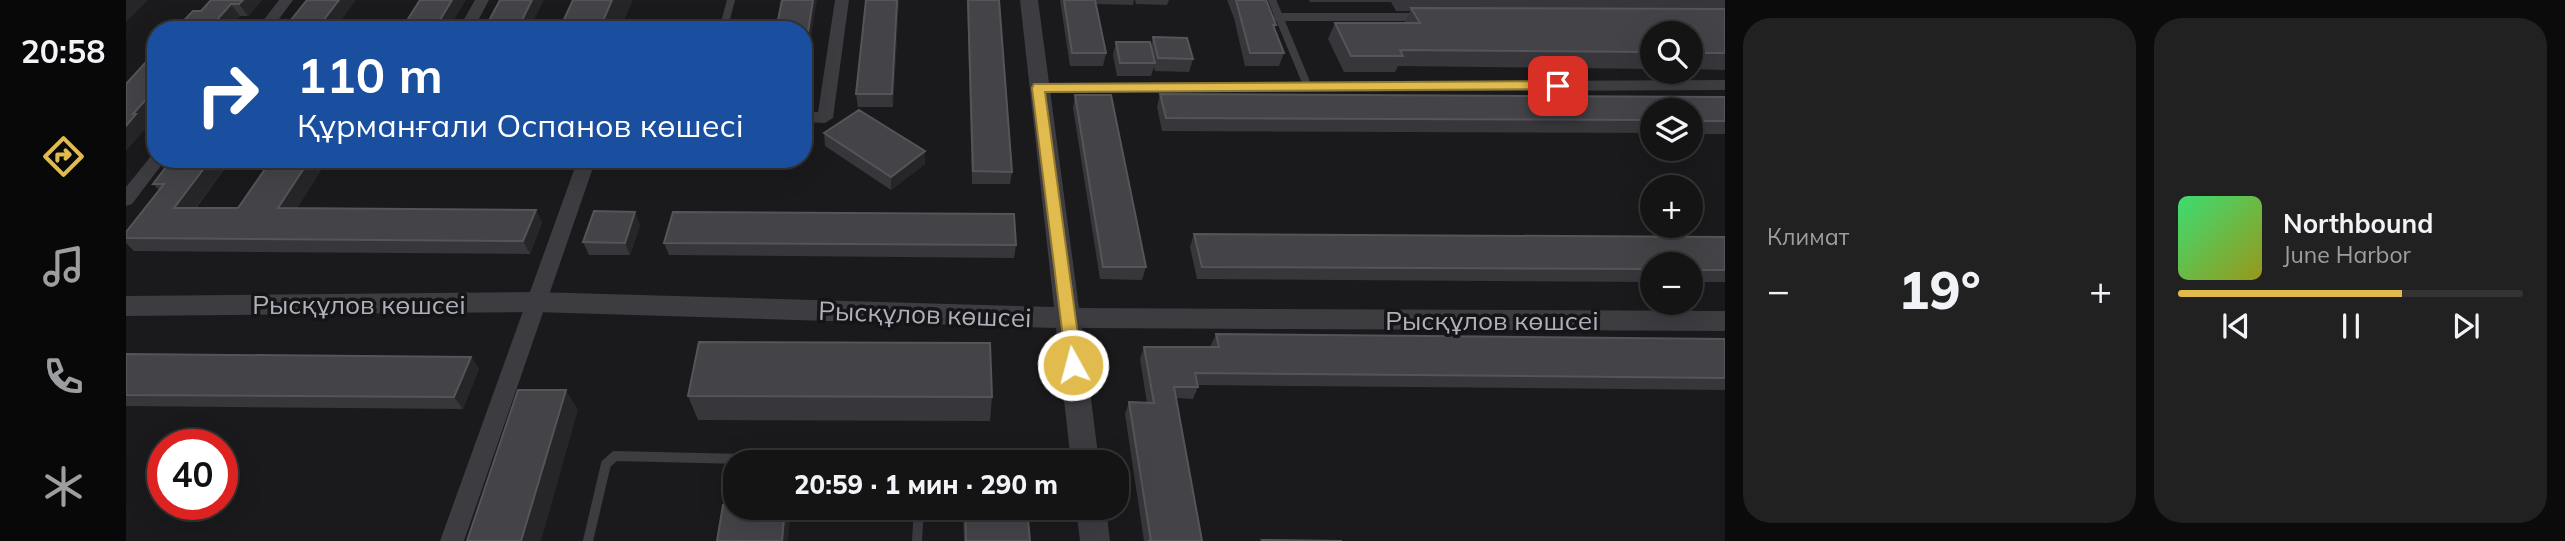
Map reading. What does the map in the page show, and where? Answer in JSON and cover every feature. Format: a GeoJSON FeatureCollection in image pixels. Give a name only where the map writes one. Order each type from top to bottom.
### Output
{"type":"FeatureCollection","features":[{"type":"Feature","properties":{"kind":"street"},"geometry":{"type":"LineString","coordinates":[[269,21],[286,0]]}},
{"type":"Feature","properties":{"kind":"street"},"geometry":{"type":"LineString","coordinates":[[470,21],[482,0]]}},
{"type":"Feature","properties":{"kind":"street"},"geometry":{"type":"LineString","coordinates":[[812,117],[825,117],[842,0]]}},
{"type":"Feature","properties":{"kind":"street"},"geometry":{"type":"LineString","coordinates":[[1029,0],[1084,450]]}},
{"type":"Feature","properties":{"kind":"street"},"geometry":{"type":"LineString","coordinates":[[1038,88],[1725,85]]}},
{"type":"Feature","properties":{"kind":"street"},"geometry":{"type":"LineString","coordinates":[[126,200],[151,168]]}},
{"type":"Feature","properties":{"kind":"street"},"geometry":{"type":"LineString","coordinates":[[452,541],[584,168]]}},
{"type":"Feature","properties":{"kind":"street","name":"Рысқұлов көшсеі"},"geometry":{"type":"LineString","coordinates":[[126,306],[535,302],[1067,318],[1725,321]]}},
{"type":"Feature","properties":{"kind":"street"},"geometry":{"type":"LineString","coordinates":[[1092,520],[1095,541]]}},
{"type":"Feature","properties":{"kind":"lane"},"geometry":{"type":"LineString","coordinates":[[726,21],[732,0]]}},
{"type":"Feature","properties":{"kind":"lane"},"geometry":{"type":"LineString","coordinates":[[1272,0],[1308,87]]}},
{"type":"Feature","properties":{"kind":"lane"},"geometry":{"type":"LineString","coordinates":[[1278,16],[1432,18]]}},
{"type":"Feature","properties":{"kind":"lane"},"geometry":{"type":"LineString","coordinates":[[588,541],[606,464],[615,456],[723,459]]}},
{"type":"Feature","properties":{"kind":"lane"},"geometry":{"type":"LineString","coordinates":[[917,541],[918,520]]}},
{"type":"Feature","properties":{"kind":"building"},"geometry":{"type":"Polygon","coordinates":[[[211,0],[243,0],[239,4],[231,4],[216,21],[184,21],[193,11],[201,11],[211,0]]]}},
{"type":"Feature","properties":{"kind":"building"},"geometry":{"type":"Polygon","coordinates":[[[307,0],[339,0],[323,21],[290,21],[307,0]]]}},
{"type":"Feature","properties":{"kind":"building"},"geometry":{"type":"Polygon","coordinates":[[[420,0],[452,0],[439,21],[407,21],[420,0]]]}},
{"type":"Feature","properties":{"kind":"building"},"geometry":{"type":"Polygon","coordinates":[[[500,0],[532,0],[522,21],[489,21],[500,0]]]}},
{"type":"Feature","properties":{"kind":"building"},"geometry":{"type":"Polygon","coordinates":[[[573,0],[612,0],[603,21],[563,21],[573,0]]]}},
{"type":"Feature","properties":{"kind":"building"},"geometry":{"type":"Polygon","coordinates":[[[782,0],[813,0],[810,21],[778,21],[782,0]]]}},
{"type":"Feature","properties":{"kind":"building"},"geometry":{"type":"Polygon","coordinates":[[[866,0],[897,0],[892,94],[856,94],[866,0]]]}},
{"type":"Feature","properties":{"kind":"building"},"geometry":{"type":"Polygon","coordinates":[[[968,0],[999,0],[1012,172],[973,171],[968,0]]]}},
{"type":"Feature","properties":{"kind":"building"},"geometry":{"type":"Polygon","coordinates":[[[1064,0],[1095,0],[1106,53],[1072,53],[1064,0]]]}},
{"type":"Feature","properties":{"kind":"building"},"geometry":{"type":"Polygon","coordinates":[[[1236,0],[1266,0],[1284,53],[1250,53],[1236,0]]]}},
{"type":"Feature","properties":{"kind":"building"},"geometry":{"type":"Polygon","coordinates":[[[1411,8],[1725,9],[1725,53],[1703,53],[1703,21],[1640,21],[1640,52],[1400,50],[1403,56],[1351,56],[1335,23],[1420,23],[1411,8]]]}},
{"type":"Feature","properties":{"kind":"building"},"geometry":{"type":"Polygon","coordinates":[[[1153,37],[1187,38],[1193,59],[1158,58],[1153,37]]]}},
{"type":"Feature","properties":{"kind":"building"},"geometry":{"type":"Polygon","coordinates":[[[1116,42],[1150,42],[1155,63],[1120,63],[1116,42]]]}},
{"type":"Feature","properties":{"kind":"building"},"geometry":{"type":"Polygon","coordinates":[[[147,61],[147,98],[126,126],[126,84],[147,61]]]}},
{"type":"Feature","properties":{"kind":"building"},"geometry":{"type":"Polygon","coordinates":[[[1160,94],[1725,97],[1725,121],[1703,121],[1703,98],[1640,98],[1640,120],[1166,118],[1160,94]]]}},
{"type":"Feature","properties":{"kind":"building"},"geometry":{"type":"Polygon","coordinates":[[[1075,95],[1111,95],[1146,267],[1103,267],[1075,95]]]}},
{"type":"Feature","properties":{"kind":"building"},"geometry":{"type":"Polygon","coordinates":[[[859,110],[925,151],[891,177],[824,133],[859,110]]]}},
{"type":"Feature","properties":{"kind":"building"},"geometry":{"type":"Polygon","coordinates":[[[165,168],[204,168],[174,208],[238,208],[266,168],[304,168],[278,208],[536,210],[523,241],[126,238],[126,232],[164,184],[153,184],[165,168]]]}},
{"type":"Feature","properties":{"kind":"building"},"geometry":{"type":"Polygon","coordinates":[[[594,211],[635,212],[625,243],[583,242],[594,211]]]}},
{"type":"Feature","properties":{"kind":"building"},"geometry":{"type":"Polygon","coordinates":[[[673,212],[1014,214],[1016,245],[664,243],[673,212]]]}},
{"type":"Feature","properties":{"kind":"building"},"geometry":{"type":"Polygon","coordinates":[[[1194,234],[1725,237],[1725,270],[1703,270],[1703,252],[1640,252],[1640,269],[1202,267],[1194,234]]]}},
{"type":"Feature","properties":{"kind":"building"},"geometry":{"type":"Polygon","coordinates":[[[1216,334],[1725,339],[1725,378],[1195,373],[1198,387],[1174,387],[1202,541],[1151,541],[1129,402],[1154,403],[1144,347],[1219,347],[1216,334]]]}},
{"type":"Feature","properties":{"kind":"building"},"geometry":{"type":"Polygon","coordinates":[[[699,342],[990,343],[992,397],[688,396],[699,342]]]}},
{"type":"Feature","properties":{"kind":"building"},"geometry":{"type":"Polygon","coordinates":[[[126,354],[471,357],[454,397],[126,395],[126,354]]]}},
{"type":"Feature","properties":{"kind":"building"},"geometry":{"type":"Polygon","coordinates":[[[518,390],[566,390],[521,541],[467,541],[518,390]]]}},
{"type":"Feature","properties":{"kind":"building"},"geometry":{"type":"Polygon","coordinates":[[[723,505],[723,520],[784,520],[782,541],[717,541],[723,505]]]}},
{"type":"Feature","properties":{"kind":"building"},"geometry":{"type":"Polygon","coordinates":[[[965,520],[1028,520],[1030,541],[966,541],[965,520]]]}},
{"type":"Feature","properties":{"kind":"building"},"geometry":{"type":"Polygon","coordinates":[[[1262,540],[1342,541],[1263,541],[1262,540]]]}},
{"type":"Feature","properties":{"kind":"route"},"geometry":{"type":"LineString","coordinates":[[1073,365],[1038,88],[1558,86]]}}]}
